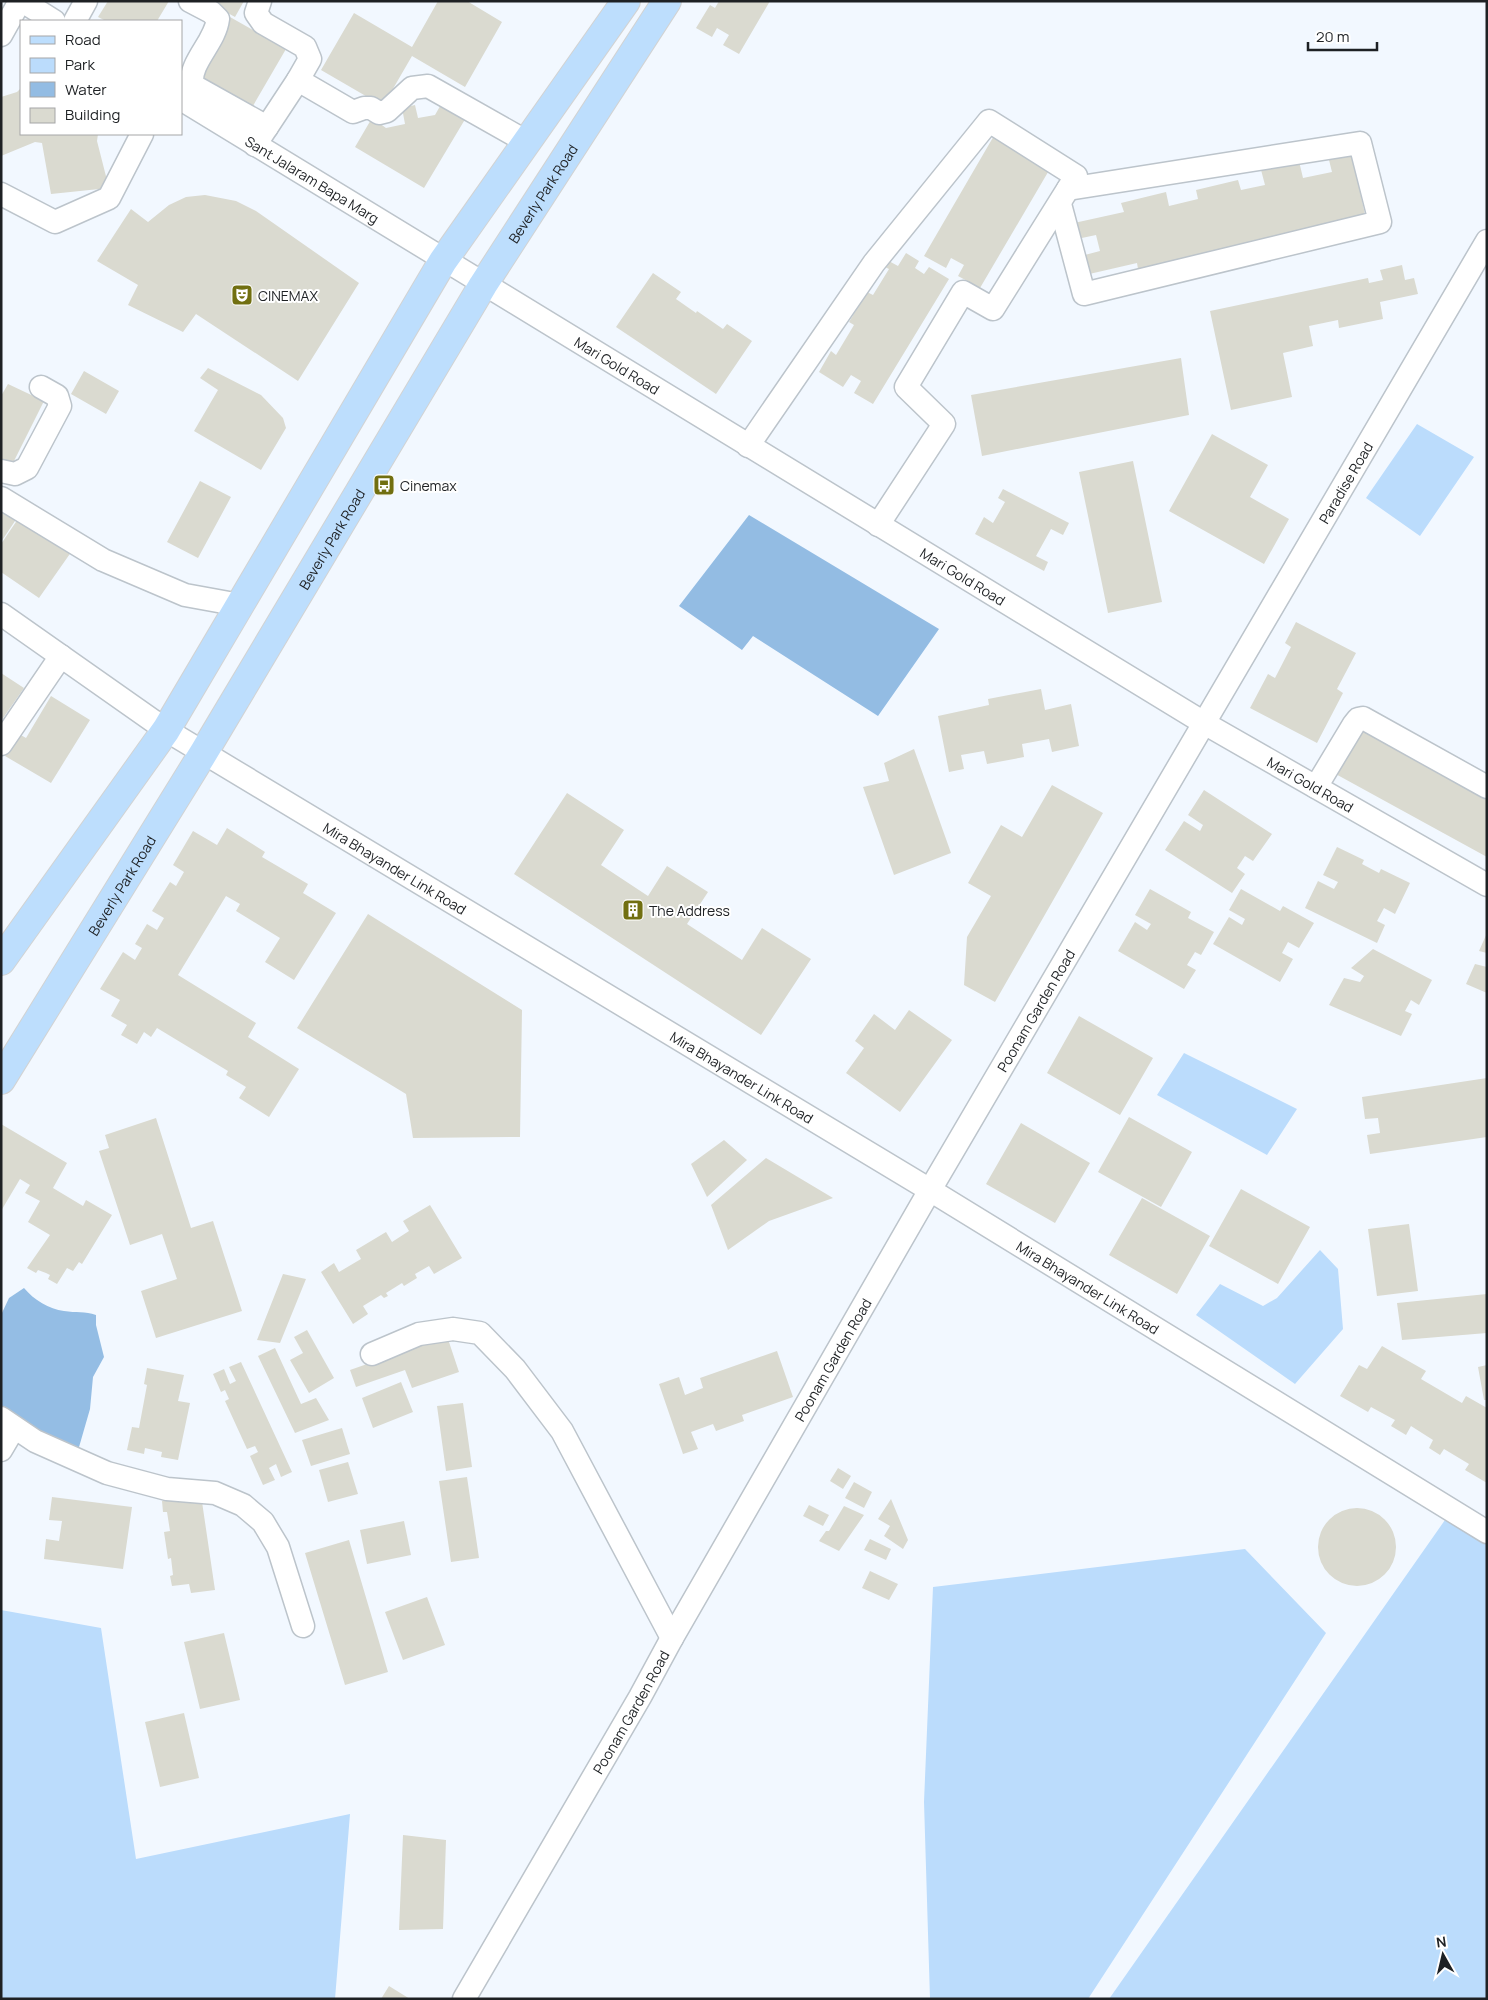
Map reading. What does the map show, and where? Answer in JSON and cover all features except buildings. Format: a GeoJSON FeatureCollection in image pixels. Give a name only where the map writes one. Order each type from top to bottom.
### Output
{"type":"FeatureCollection","features":[{"type":"Feature","properties":{"kind":"main road"},"geometry":{"type":"LineString","coordinates":[[1,962],[166,730],[443,260],[626,1]]}},
{"type":"Feature","properties":{"kind":"main road","name":"Beverly Park Road"},"geometry":{"type":"LineString","coordinates":[[1,1080],[204,752],[483,284],[667,1]]}},
{"type":"Feature","properties":{"kind":"street"},"geometry":{"type":"LineString","coordinates":[[1,35],[21,1],[52,20]]}},
{"type":"Feature","properties":{"kind":"street"},"geometry":{"type":"LineString","coordinates":[[76,20],[86,1]]}},
{"type":"Feature","properties":{"kind":"street"},"geometry":{"type":"LineString","coordinates":[[190,1],[211,12],[218,19],[217,30],[191,75],[192,85],[261,136],[310,59],[305,47],[263,23],[256,12],[260,1]]}},
{"type":"Feature","properties":{"kind":"street"},"geometry":{"type":"LineString","coordinates":[[298,80],[353,112],[371,108],[379,113],[387,111],[412,88],[428,86],[527,142]]}},
{"type":"Feature","properties":{"kind":"street","name":"Sant Jalaram Bapa Marg"},"geometry":{"type":"LineString","coordinates":[[182,99],[261,136],[443,260]]}},
{"type":"Feature","properties":{"kind":"street"},"geometry":{"type":"LineString","coordinates":[[748,446],[874,263],[989,121],[1076,176],[993,309],[963,292],[906,387],[944,424],[878,525]]}},
{"type":"Feature","properties":{"kind":"street"},"geometry":{"type":"LineString","coordinates":[[1,194],[55,222],[108,198],[141,135]]}},
{"type":"Feature","properties":{"kind":"street"},"geometry":{"type":"LineString","coordinates":[[1360,143],[1380,222],[1084,294],[1064,196],[1360,143]]}},
{"type":"Feature","properties":{"kind":"street","name":"Paradise Road"},"geometry":{"type":"LineString","coordinates":[[1204,723],[1487,241]]}},
{"type":"Feature","properties":{"kind":"street","name":"Mari Gold Road"},"geometry":{"type":"LineString","coordinates":[[443,260],[1204,723],[1487,884]]}},
{"type":"Feature","properties":{"kind":"street"},"geometry":{"type":"LineString","coordinates":[[1,471],[15,474],[27,468],[60,406],[57,396],[41,387]]}},
{"type":"Feature","properties":{"kind":"street"},"geometry":{"type":"LineString","coordinates":[[1,498],[103,560],[185,595],[240,604]]}},
{"type":"Feature","properties":{"kind":"street","name":"Mira Bhayander Link Road"},"geometry":{"type":"LineString","coordinates":[[1,614],[166,730],[930,1190],[1487,1532]]}},
{"type":"Feature","properties":{"kind":"street"},"geometry":{"type":"LineString","coordinates":[[1,744],[61,656]]}},
{"type":"Feature","properties":{"kind":"street"},"geometry":{"type":"LineString","coordinates":[[1316,787],[1354,724],[1358,719],[1363,718],[1487,787]]}},
{"type":"Feature","properties":{"kind":"street","name":"Poonam Garden Road"},"geometry":{"type":"LineString","coordinates":[[464,1999],[640,1697],[672,1638],[930,1190],[1204,723]]}},
{"type":"Feature","properties":{"kind":"street"},"geometry":{"type":"LineString","coordinates":[[372,1354],[419,1334],[454,1329],[480,1333],[515,1369],[562,1431],[672,1638]]}},
{"type":"Feature","properties":{"kind":"street"},"geometry":{"type":"LineString","coordinates":[[1,1450],[8,1423],[35,1441],[107,1473],[167,1489],[214,1493],[243,1505],[263,1522],[278,1547],[303,1626]]}},
{"type":"Feature","properties":{"kind":"green space"},"geometry":{"type":"Polygon","coordinates":[[[1417,424],[1474,457],[1420,536],[1366,498],[1417,424]]]}},
{"type":"Feature","properties":{"kind":"green space"},"geometry":{"type":"Polygon","coordinates":[[[1184,1053],[1297,1109],[1267,1155],[1157,1095],[1184,1053]]]}},
{"type":"Feature","properties":{"kind":"green space"},"geometry":{"type":"Polygon","coordinates":[[[1320,1250],[1338,1269],[1343,1329],[1295,1384],[1196,1315],[1220,1284],[1263,1306],[1277,1298],[1320,1250]]]}},
{"type":"Feature","properties":{"kind":"green space"},"geometry":{"type":"Polygon","coordinates":[[[1452,1510],[1487,1532],[1487,1999],[1109,1999],[1452,1510]]]}},
{"type":"Feature","properties":{"kind":"green space"},"geometry":{"type":"Polygon","coordinates":[[[1245,1549],[1326,1633],[1088,1999],[930,1999],[924,1802],[933,1587],[1245,1549]]]}},
{"type":"Feature","properties":{"kind":"green space"},"geometry":{"type":"Polygon","coordinates":[[[1,1610],[101,1628],[136,1859],[350,1814],[335,1999],[1,1999],[1,1610]]]}},
{"type":"Feature","properties":{"kind":"shaded area"},"geometry":{"type":"Polygon","coordinates":[[[24,1288],[47,1306],[64,1311],[96,1315],[96,1325],[104,1357],[93,1377],[90,1409],[77,1454],[6,1413],[1,1407],[1,1315],[9,1298],[24,1288]]]}},
{"type":"Feature","properties":{"kind":"water"},"geometry":{"type":"Polygon","coordinates":[[[749,515],[939,629],[878,716],[753,636],[742,650],[679,606],[749,515]]]}},
{"type":"Feature","properties":{"kind":"place","name":"CINEMAX"},"geometry":{"type":"Point","coordinates":[242,295]}},
{"type":"Feature","properties":{"kind":"place","name":"Cinemax"},"geometry":{"type":"Point","coordinates":[384,485]}},
{"type":"Feature","properties":{"kind":"place","name":"The Address"},"geometry":{"type":"Point","coordinates":[633,910]}}]}
